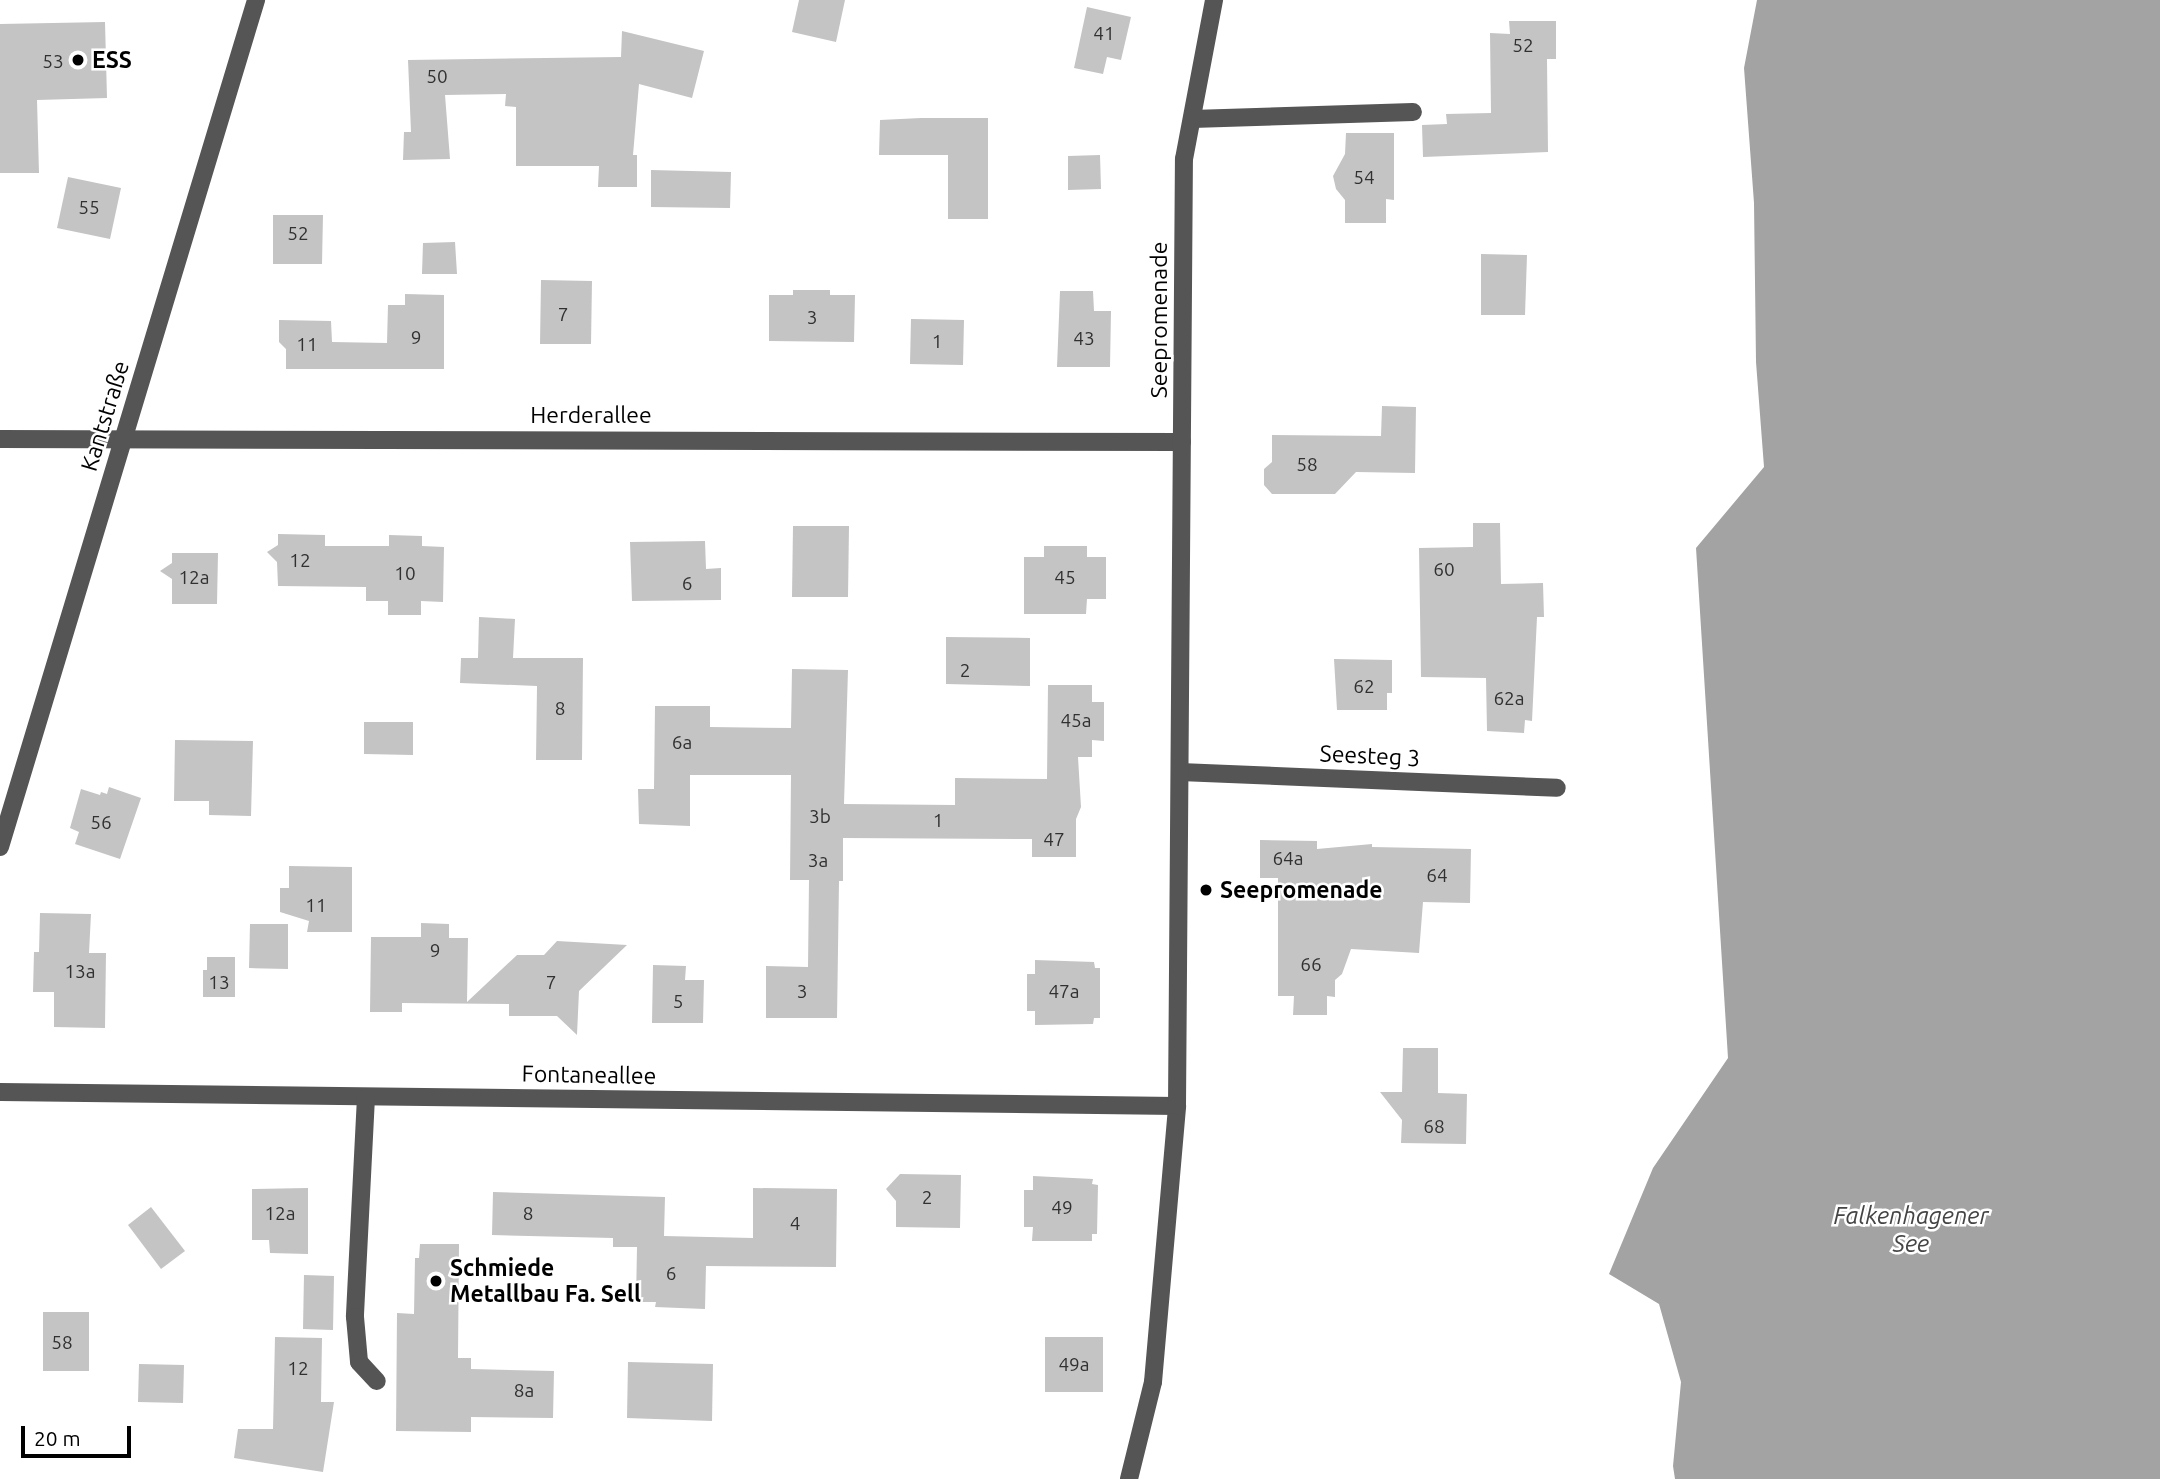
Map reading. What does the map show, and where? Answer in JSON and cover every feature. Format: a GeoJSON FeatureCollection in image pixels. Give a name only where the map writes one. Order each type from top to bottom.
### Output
{"type":"FeatureCollection","features":[{"type":"Feature","properties":{"kind":"street","name":"Kantstraße"},"geometry":{"type":"LineString","coordinates":[[0,847],[255,0]]}},
{"type":"Feature","properties":{"kind":"street","name":"Seepromenade"},"geometry":{"type":"LineString","coordinates":[[1129,1479],[1153,1382],[1177,1106],[1184,159],[1214,0]]}},
{"type":"Feature","properties":{"kind":"street"},"geometry":{"type":"LineString","coordinates":[[1192,119],[1413,112]]}},
{"type":"Feature","properties":{"kind":"street","name":"Herderallee"},"geometry":{"type":"LineString","coordinates":[[0,439],[1182,442]]}},
{"type":"Feature","properties":{"kind":"street","name":"Seesteg 3"},"geometry":{"type":"LineString","coordinates":[[1180,772],[1557,788]]}},
{"type":"Feature","properties":{"kind":"street","name":"Fontaneallee"},"geometry":{"type":"LineString","coordinates":[[0,1092],[1177,1106]]}},
{"type":"Feature","properties":{"kind":"street"},"geometry":{"type":"LineString","coordinates":[[366,1097],[355,1317],[359,1362],[377,1381]]}},
{"type":"Feature","properties":{"kind":"water","name":"Falkenhagener See"},"geometry":{"type":"Polygon","coordinates":[[[1757,0],[2160,0],[2160,1479],[1675,1479],[1673,1466],[1681,1382],[1659,1304],[1609,1274],[1653,1168],[1728,1058],[1696,548],[1764,467],[1756,362],[1754,203],[1744,68],[1757,0]]]}},
{"type":"Feature","properties":{"kind":"building"},"geometry":{"type":"Polygon","coordinates":[[[799,0],[845,0],[836,42],[792,32],[799,0]]]}},
{"type":"Feature","properties":{"kind":"building"},"geometry":{"type":"Polygon","coordinates":[[[1087,7],[1131,17],[1121,60],[1107,57],[1103,74],[1074,68],[1087,7]]]}},
{"type":"Feature","properties":{"kind":"building"},"geometry":{"type":"Polygon","coordinates":[[[1509,21],[1556,21],[1556,59],[1547,59],[1548,152],[1423,157],[1422,125],[1447,124],[1446,114],[1491,113],[1490,33],[1510,34],[1509,21]]]}},
{"type":"Feature","properties":{"kind":"building"},"geometry":{"type":"Polygon","coordinates":[[[105,22],[107,98],[37,100],[39,173],[0,173],[0,24],[105,22]]]}},
{"type":"Feature","properties":{"kind":"building"},"geometry":{"type":"Polygon","coordinates":[[[622,31],[704,51],[692,98],[639,84],[633,155],[637,155],[637,187],[598,187],[599,166],[516,166],[516,107],[505,106],[506,94],[445,95],[450,159],[403,160],[404,132],[411,132],[408,60],[621,57],[622,31]]]}},
{"type":"Feature","properties":{"kind":"building"},"geometry":{"type":"Polygon","coordinates":[[[988,118],[988,219],[948,219],[948,155],[879,155],[880,120],[988,118]]]}},
{"type":"Feature","properties":{"kind":"building"},"geometry":{"type":"Polygon","coordinates":[[[1346,133],[1394,133],[1394,200],[1386,199],[1386,223],[1345,223],[1345,200],[1336,189],[1333,176],[1345,154],[1346,133]]]}},
{"type":"Feature","properties":{"kind":"building"},"geometry":{"type":"Polygon","coordinates":[[[1100,155],[1101,189],[1068,190],[1068,156],[1100,155]]]}},
{"type":"Feature","properties":{"kind":"building"},"geometry":{"type":"Polygon","coordinates":[[[651,170],[731,172],[730,208],[651,207],[651,170]]]}},
{"type":"Feature","properties":{"kind":"building"},"geometry":{"type":"Polygon","coordinates":[[[68,177],[121,188],[110,239],[57,228],[68,177]]]}},
{"type":"Feature","properties":{"kind":"building"},"geometry":{"type":"Polygon","coordinates":[[[273,215],[323,215],[322,264],[273,264],[273,215]]]}},
{"type":"Feature","properties":{"kind":"building"},"geometry":{"type":"Polygon","coordinates":[[[455,242],[457,274],[422,274],[423,243],[455,242]]]}},
{"type":"Feature","properties":{"kind":"building"},"geometry":{"type":"Polygon","coordinates":[[[1481,254],[1527,255],[1525,315],[1481,315],[1481,254]]]}},
{"type":"Feature","properties":{"kind":"building"},"geometry":{"type":"Polygon","coordinates":[[[541,280],[592,281],[591,344],[540,344],[541,280]]]}},
{"type":"Feature","properties":{"kind":"building"},"geometry":{"type":"Polygon","coordinates":[[[793,290],[830,290],[830,295],[855,295],[854,342],[769,341],[769,295],[793,295],[793,290]]]}},
{"type":"Feature","properties":{"kind":"building"},"geometry":{"type":"Polygon","coordinates":[[[1060,291],[1093,291],[1094,311],[1111,311],[1110,367],[1057,367],[1060,291]]]}},
{"type":"Feature","properties":{"kind":"building"},"geometry":{"type":"Polygon","coordinates":[[[405,294],[444,295],[444,369],[286,369],[286,349],[279,342],[279,320],[331,321],[332,342],[387,343],[388,305],[405,305],[405,294]]]}},
{"type":"Feature","properties":{"kind":"building"},"geometry":{"type":"Polygon","coordinates":[[[911,319],[964,320],[963,365],[910,364],[911,319]]]}},
{"type":"Feature","properties":{"kind":"building"},"geometry":{"type":"Polygon","coordinates":[[[1382,406],[1416,407],[1415,473],[1356,472],[1335,494],[1272,494],[1264,485],[1264,469],[1272,462],[1272,435],[1381,436],[1382,406]]]}},
{"type":"Feature","properties":{"kind":"building"},"geometry":{"type":"Polygon","coordinates":[[[1473,523],[1500,523],[1501,584],[1543,583],[1544,617],[1537,617],[1532,721],[1525,720],[1524,733],[1487,731],[1486,678],[1421,677],[1419,548],[1473,547],[1473,523]]]}},
{"type":"Feature","properties":{"kind":"building"},"geometry":{"type":"Polygon","coordinates":[[[793,526],[849,526],[848,597],[792,597],[793,526]]]}},
{"type":"Feature","properties":{"kind":"building"},"geometry":{"type":"Polygon","coordinates":[[[278,534],[325,535],[325,546],[389,546],[389,535],[422,536],[422,546],[444,547],[443,602],[421,601],[421,615],[388,615],[388,601],[366,601],[366,587],[278,586],[277,562],[267,552],[278,545],[278,534]]]}},
{"type":"Feature","properties":{"kind":"building"},"geometry":{"type":"Polygon","coordinates":[[[705,541],[706,569],[721,568],[721,600],[632,601],[630,542],[705,541]]]}},
{"type":"Feature","properties":{"kind":"building"},"geometry":{"type":"Polygon","coordinates":[[[1044,546],[1087,546],[1087,557],[1106,557],[1106,599],[1087,599],[1086,614],[1024,614],[1024,557],[1044,557],[1044,546]]]}},
{"type":"Feature","properties":{"kind":"building"},"geometry":{"type":"Polygon","coordinates":[[[172,553],[218,553],[217,604],[172,604],[172,579],[160,571],[172,563],[172,553]]]}},
{"type":"Feature","properties":{"kind":"building"},"geometry":{"type":"Polygon","coordinates":[[[479,617],[515,619],[513,658],[583,658],[582,760],[536,760],[537,686],[460,683],[461,658],[478,658],[479,617]]]}},
{"type":"Feature","properties":{"kind":"building"},"geometry":{"type":"Polygon","coordinates":[[[946,637],[1030,638],[1030,686],[946,684],[946,637]]]}},
{"type":"Feature","properties":{"kind":"building"},"geometry":{"type":"Polygon","coordinates":[[[1334,659],[1392,660],[1392,693],[1387,693],[1387,710],[1337,710],[1334,659]]]}},
{"type":"Feature","properties":{"kind":"building"},"geometry":{"type":"Polygon","coordinates":[[[792,669],[848,670],[844,804],[955,805],[955,778],[1047,779],[1048,685],[1092,685],[1092,702],[1104,702],[1104,741],[1092,740],[1092,757],[1078,757],[1081,807],[1076,819],[1076,857],[1032,857],[1032,839],[843,838],[843,881],[839,881],[837,1018],[766,1018],[766,966],[808,967],[809,880],[790,880],[791,775],[690,775],[690,826],[639,824],[638,789],[654,789],[655,706],[710,706],[710,727],[791,728],[792,669]]]}},
{"type":"Feature","properties":{"kind":"building"},"geometry":{"type":"Polygon","coordinates":[[[364,722],[413,722],[413,755],[364,754],[364,722]]]}},
{"type":"Feature","properties":{"kind":"building"},"geometry":{"type":"Polygon","coordinates":[[[175,740],[253,741],[251,816],[209,815],[209,801],[174,801],[175,740]]]}},
{"type":"Feature","properties":{"kind":"building"},"geometry":{"type":"Polygon","coordinates":[[[109,787],[141,798],[120,859],[75,844],[79,832],[70,828],[81,789],[100,795],[101,792],[107,794],[109,787]]]}},
{"type":"Feature","properties":{"kind":"building"},"geometry":{"type":"Polygon","coordinates":[[[1260,840],[1317,841],[1317,849],[1372,844],[1372,847],[1471,849],[1470,903],[1423,902],[1419,953],[1351,949],[1342,974],[1335,980],[1335,997],[1327,996],[1327,1015],[1293,1015],[1294,996],[1278,996],[1278,878],[1260,878],[1260,840]]]}},
{"type":"Feature","properties":{"kind":"building"},"geometry":{"type":"Polygon","coordinates":[[[289,866],[352,867],[352,932],[307,932],[309,921],[280,912],[280,888],[289,888],[289,866]]]}},
{"type":"Feature","properties":{"kind":"building"},"geometry":{"type":"Polygon","coordinates":[[[40,913],[91,914],[89,953],[106,953],[105,1028],[54,1027],[54,992],[33,992],[34,952],[39,952],[40,913]]]}},
{"type":"Feature","properties":{"kind":"building"},"geometry":{"type":"Polygon","coordinates":[[[421,923],[449,924],[449,938],[468,938],[467,1002],[517,955],[544,955],[557,941],[627,945],[579,991],[577,1035],[557,1016],[509,1016],[509,1004],[402,1003],[402,1012],[370,1012],[371,937],[421,937],[421,923]]]}},
{"type":"Feature","properties":{"kind":"building"},"geometry":{"type":"Polygon","coordinates":[[[250,924],[288,924],[288,969],[249,968],[250,924]]]}},
{"type":"Feature","properties":{"kind":"building"},"geometry":{"type":"Polygon","coordinates":[[[207,957],[235,957],[235,997],[203,997],[203,970],[207,970],[207,957]]]}},
{"type":"Feature","properties":{"kind":"building"},"geometry":{"type":"Polygon","coordinates":[[[1035,960],[1094,962],[1095,968],[1100,968],[1100,1018],[1094,1018],[1093,1024],[1035,1025],[1035,1011],[1027,1011],[1027,974],[1035,974],[1035,960]]]}},
{"type":"Feature","properties":{"kind":"building"},"geometry":{"type":"Polygon","coordinates":[[[653,965],[686,966],[685,980],[704,980],[703,1023],[652,1023],[653,965]]]}},
{"type":"Feature","properties":{"kind":"building"},"geometry":{"type":"Polygon","coordinates":[[[1403,1048],[1438,1048],[1438,1093],[1467,1094],[1466,1144],[1401,1143],[1402,1120],[1380,1092],[1402,1092],[1403,1048]]]}},
{"type":"Feature","properties":{"kind":"building"},"geometry":{"type":"Polygon","coordinates":[[[900,1174],[961,1175],[960,1228],[896,1227],[896,1201],[886,1189],[900,1174]]]}},
{"type":"Feature","properties":{"kind":"building"},"geometry":{"type":"Polygon","coordinates":[[[1033,1176],[1093,1179],[1092,1184],[1098,1185],[1097,1234],[1092,1234],[1092,1241],[1032,1241],[1033,1227],[1024,1227],[1024,1190],[1033,1190],[1033,1176]]]}},
{"type":"Feature","properties":{"kind":"building"},"geometry":{"type":"Polygon","coordinates":[[[308,1188],[308,1254],[270,1253],[269,1240],[252,1240],[252,1189],[308,1188]]]}},
{"type":"Feature","properties":{"kind":"building"},"geometry":{"type":"Polygon","coordinates":[[[753,1188],[837,1189],[836,1267],[706,1266],[705,1309],[655,1307],[656,1302],[636,1302],[637,1247],[613,1247],[613,1238],[492,1235],[493,1192],[665,1197],[664,1236],[753,1238],[753,1188]]]}},
{"type":"Feature","properties":{"kind":"building"},"geometry":{"type":"Polygon","coordinates":[[[151,1207],[185,1251],[161,1269],[128,1225],[151,1207]]]}},
{"type":"Feature","properties":{"kind":"building"},"geometry":{"type":"Polygon","coordinates":[[[420,1244],[459,1244],[458,1358],[471,1358],[471,1369],[554,1371],[553,1418],[471,1417],[471,1432],[396,1431],[397,1313],[414,1314],[415,1258],[419,1258],[420,1244]]]}},
{"type":"Feature","properties":{"kind":"building"},"geometry":{"type":"Polygon","coordinates":[[[304,1275],[334,1276],[333,1330],[303,1329],[304,1275]]]}},
{"type":"Feature","properties":{"kind":"building"},"geometry":{"type":"Polygon","coordinates":[[[43,1312],[89,1312],[89,1371],[43,1371],[43,1312]]]}},
{"type":"Feature","properties":{"kind":"building"},"geometry":{"type":"Polygon","coordinates":[[[275,1337],[322,1338],[321,1402],[334,1402],[323,1472],[234,1458],[238,1429],[273,1429],[275,1337]]]}},
{"type":"Feature","properties":{"kind":"building"},"geometry":{"type":"Polygon","coordinates":[[[1045,1337],[1103,1337],[1103,1392],[1045,1392],[1045,1337]]]}},
{"type":"Feature","properties":{"kind":"building"},"geometry":{"type":"Polygon","coordinates":[[[628,1362],[713,1364],[712,1421],[627,1418],[628,1362]]]}},
{"type":"Feature","properties":{"kind":"building"},"geometry":{"type":"Polygon","coordinates":[[[139,1364],[184,1365],[183,1403],[138,1402],[139,1364]]]}},
{"type":"Feature","properties":{"kind":"place","name":"ESS"},"geometry":{"type":"Point","coordinates":[78,60]}},
{"type":"Feature","properties":{"kind":"place","name":"Seepromenade"},"geometry":{"type":"Point","coordinates":[1206,890]}},
{"type":"Feature","properties":{"kind":"place","name":"Schmiede Metallbau Fa. Sell"},"geometry":{"type":"Point","coordinates":[436,1281]}}]}
